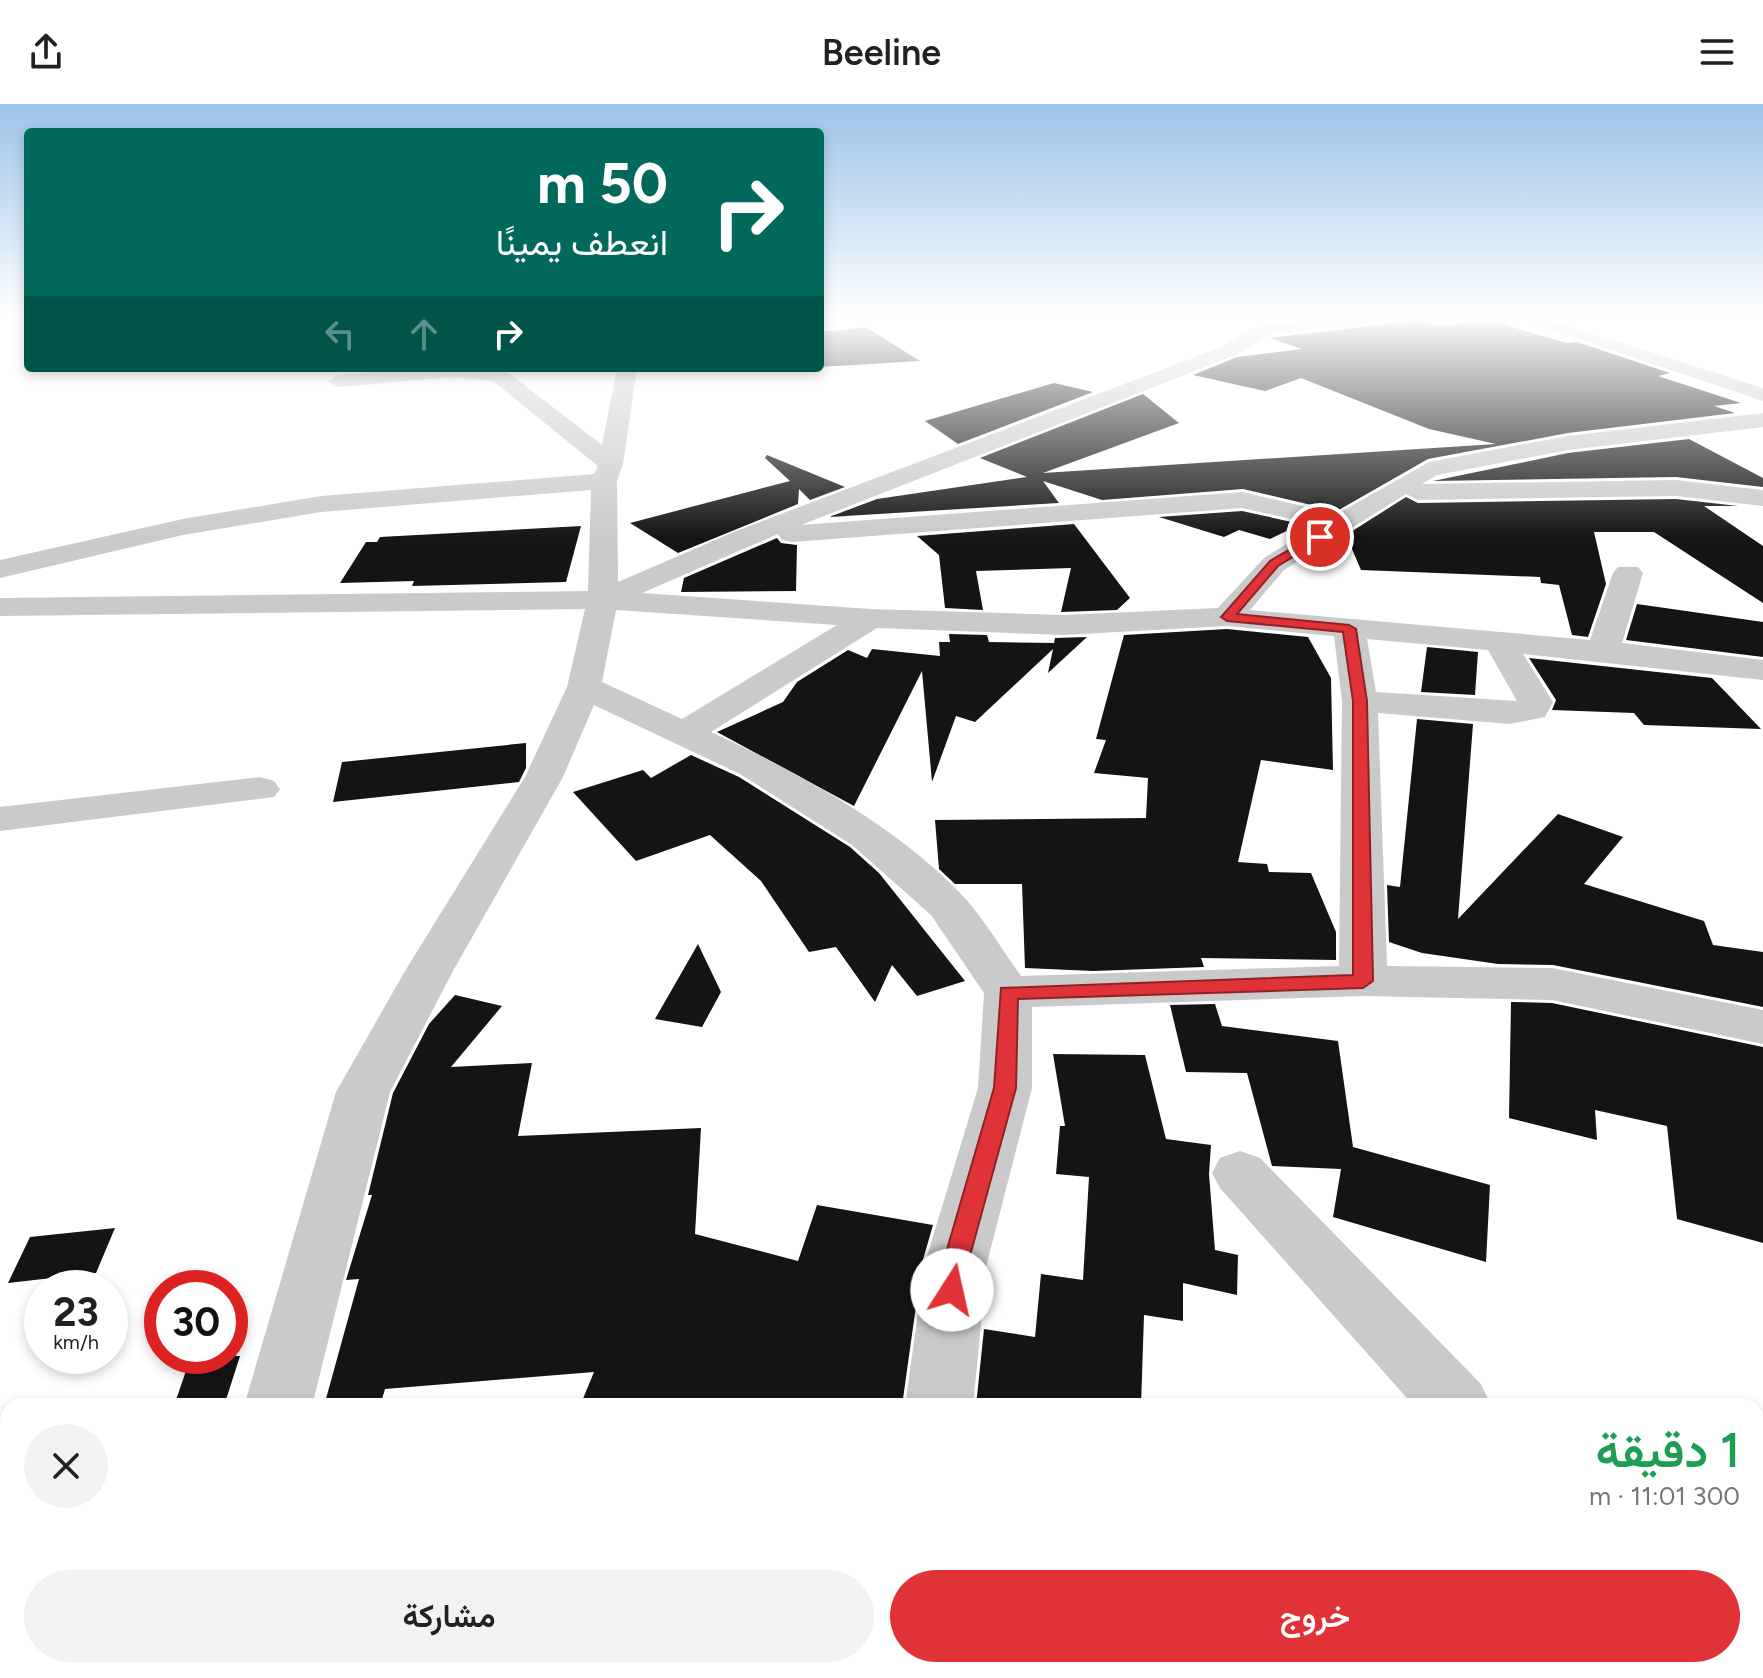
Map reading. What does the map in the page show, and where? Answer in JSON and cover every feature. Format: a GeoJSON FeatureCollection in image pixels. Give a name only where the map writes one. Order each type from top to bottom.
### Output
{"type":"FeatureCollection","features":[{"type":"Feature","properties":{"kind":"street"},"geometry":{"type":"LineString","coordinates":[[517,391],[607,473]]}},
{"type":"Feature","properties":{"kind":"street"},"geometry":{"type":"LineString","coordinates":[[280,1398],[363,1092],[429,971],[544,777],[584,687],[603,600],[607,473],[623,391]]}},
{"type":"Feature","properties":{"kind":"street"},"geometry":{"type":"LineString","coordinates":[[603,600],[746,537],[1124,391]]}},
{"type":"Feature","properties":{"kind":"street"},"geometry":{"type":"LineString","coordinates":[[1227,617],[1274,564],[1429,469],[1568,443],[1763,420]]}},
{"type":"Feature","properties":{"kind":"street"},"geometry":{"type":"LineString","coordinates":[[0,569],[183,527],[321,504],[607,473]]}},
{"type":"Feature","properties":{"kind":"street"},"geometry":{"type":"LineString","coordinates":[[1393,493],[1676,488],[1763,498]]}},
{"type":"Feature","properties":{"kind":"street"},"geometry":{"type":"LineString","coordinates":[[746,537],[1242,500],[1343,523]]}},
{"type":"Feature","properties":{"kind":"street"},"geometry":{"type":"LineString","coordinates":[[1603,651],[1628,573]]}},
{"type":"Feature","properties":{"kind":"street"},"geometry":{"type":"LineString","coordinates":[[0,607],[603,600],[871,618],[1063,625],[1227,617],[1603,651],[1763,670]]}},
{"type":"Feature","properties":{"kind":"street"},"geometry":{"type":"LineString","coordinates":[[681,735],[871,618]]}},
{"type":"Feature","properties":{"kind":"street"},"geometry":{"type":"LineString","coordinates":[[1349,629],[1360,701],[1363,981]]}},
{"type":"Feature","properties":{"kind":"street"},"geometry":{"type":"LineString","coordinates":[[1360,701],[1510,713],[1532,709],[1535,702],[1500,643]]}},
{"type":"Feature","properties":{"kind":"street"},"geometry":{"type":"LineString","coordinates":[[584,687],[681,735],[754,766],[867,836],[947,906],[1008,992],[1005,1088],[956,1263],[940,1398]]}},
{"type":"Feature","properties":{"kind":"street"},"geometry":{"type":"LineString","coordinates":[[0,819],[260,789]]}},
{"type":"Feature","properties":{"kind":"street"},"geometry":{"type":"LineString","coordinates":[[1008,992],[1363,981],[1552,984],[1763,1027]]}},
{"type":"Feature","properties":{"kind":"street"},"geometry":{"type":"LineString","coordinates":[[1240,1173],[1450,1398]]}},
{"type":"Feature","properties":{"kind":"building"},"geometry":{"type":"Polygon","coordinates":[[[1025,391],[1093,392],[958,444],[925,421],[1025,391]]]}},
{"type":"Feature","properties":{"kind":"building"},"geometry":{"type":"Polygon","coordinates":[[[1335,391],[1706,391],[1741,403],[1714,406],[1735,413],[1568,433],[1428,459],[1337,511],[1243,489],[1102,500],[1043,481],[1059,503],[829,517],[877,499],[1027,477],[980,458],[1143,394],[1179,423],[1043,473],[1496,444],[1429,429],[1335,391]]]}},
{"type":"Feature","properties":{"kind":"building"},"geometry":{"type":"Polygon","coordinates":[[[1689,439],[1763,478],[1763,487],[1676,477],[1433,481],[1568,453],[1689,439]]]}},
{"type":"Feature","properties":{"kind":"building"},"geometry":{"type":"Polygon","coordinates":[[[767,455],[845,487],[810,500],[799,489],[798,504],[678,553],[630,523],[790,481],[765,458],[767,455]]]}},
{"type":"Feature","properties":{"kind":"building"},"geometry":{"type":"Polygon","coordinates":[[[1406,497],[1418,503],[1676,499],[1738,506],[1704,506],[1763,546],[1763,603],[1654,532],[1594,532],[1606,584],[1588,637],[1572,635],[1559,585],[1541,583],[1540,577],[1361,570],[1346,535],[1406,497]]]}},
{"type":"Feature","properties":{"kind":"building"},"geometry":{"type":"Polygon","coordinates":[[[1242,511],[1301,524],[1270,539],[1239,530],[1224,537],[1159,517],[1242,511]]]}},
{"type":"Feature","properties":{"kind":"building"},"geometry":{"type":"Polygon","coordinates":[[[1074,524],[1130,598],[1117,610],[1061,612],[1071,568],[976,571],[983,610],[945,608],[939,555],[917,536],[1074,524]]]}},
{"type":"Feature","properties":{"kind":"building"},"geometry":{"type":"Polygon","coordinates":[[[581,526],[566,582],[412,586],[414,581],[340,583],[366,542],[377,542],[380,537],[581,526]]]}},
{"type":"Feature","properties":{"kind":"building"},"geometry":{"type":"Polygon","coordinates":[[[777,538],[781,543],[797,545],[796,591],[681,592],[684,578],[777,538]]]}},
{"type":"Feature","properties":{"kind":"building"},"geometry":{"type":"Polygon","coordinates":[[[1637,604],[1763,622],[1763,657],[1626,640],[1637,604]]]}},
{"type":"Feature","properties":{"kind":"building"},"geometry":{"type":"Polygon","coordinates":[[[1227,629],[1308,637],[1331,678],[1333,770],[1261,760],[1238,862],[1267,864],[1269,872],[1311,873],[1336,932],[1336,960],[1201,958],[1204,967],[1093,971],[1025,968],[1022,884],[955,884],[939,869],[935,820],[1146,818],[1148,778],[1094,773],[1106,740],[1096,739],[1124,635],[1227,629]]]}},
{"type":"Feature","properties":{"kind":"building"},"geometry":{"type":"Polygon","coordinates":[[[949,634],[987,635],[989,642],[1054,643],[1055,638],[1087,637],[1048,673],[1053,649],[975,722],[956,716],[932,782],[922,671],[854,806],[717,732],[783,702],[797,682],[848,650],[867,658],[872,649],[940,656],[939,642],[950,642],[949,634]]]}},
{"type":"Feature","properties":{"kind":"building"},"geometry":{"type":"Polygon","coordinates":[[[1427,647],[1478,652],[1475,695],[1421,692],[1427,647]]]}},
{"type":"Feature","properties":{"kind":"building"},"geometry":{"type":"Polygon","coordinates":[[[1529,658],[1712,678],[1761,729],[1644,725],[1634,713],[1552,710],[1556,700],[1529,658]]]}},
{"type":"Feature","properties":{"kind":"building"},"geometry":{"type":"Polygon","coordinates":[[[1417,719],[1473,724],[1458,919],[1558,814],[1623,837],[1584,884],[1704,921],[1713,945],[1763,952],[1763,1007],[1553,965],[1498,964],[1422,953],[1389,942],[1387,885],[1400,887],[1417,719]]]}},
{"type":"Feature","properties":{"kind":"building"},"geometry":{"type":"Polygon","coordinates":[[[526,743],[526,768],[519,782],[333,802],[342,762],[526,743]]]}},
{"type":"Feature","properties":{"kind":"building"},"geometry":{"type":"Polygon","coordinates":[[[691,755],[739,777],[850,847],[879,873],[965,981],[917,996],[892,965],[875,1002],[836,947],[809,952],[761,881],[710,835],[636,861],[573,792],[643,770],[651,778],[691,755]]]}},
{"type":"Feature","properties":{"kind":"building"},"geometry":{"type":"Polygon","coordinates":[[[698,944],[721,992],[702,1027],[655,1019],[698,944]]]}},
{"type":"Feature","properties":{"kind":"building"},"geometry":{"type":"Polygon","coordinates":[[[455,995],[502,1006],[451,1067],[532,1063],[518,1136],[701,1128],[695,1234],[798,1261],[817,1205],[933,1225],[922,1263],[903,1398],[583,1398],[594,1372],[385,1389],[382,1398],[326,1398],[359,1279],[346,1280],[372,1195],[368,1195],[393,1093],[429,1024],[455,995]]]}},
{"type":"Feature","properties":{"kind":"building"},"geometry":{"type":"Polygon","coordinates":[[[1511,1002],[1552,1003],[1763,1047],[1763,1243],[1677,1219],[1667,1126],[1595,1110],[1597,1140],[1509,1118],[1511,1002]]]}},
{"type":"Feature","properties":{"kind":"building"},"geometry":{"type":"Polygon","coordinates":[[[1215,1004],[1222,1026],[1338,1041],[1353,1147],[1490,1185],[1486,1262],[1333,1217],[1341,1169],[1272,1166],[1247,1073],[1186,1072],[1170,1005],[1215,1004]]]}},
{"type":"Feature","properties":{"kind":"building"},"geometry":{"type":"Polygon","coordinates":[[[1053,1054],[1145,1055],[1166,1139],[1211,1145],[1209,1174],[1215,1250],[1238,1255],[1237,1295],[1183,1283],[1183,1321],[1144,1315],[1141,1398],[977,1398],[984,1329],[1035,1337],[1041,1274],[1083,1280],[1089,1177],[1056,1174],[1060,1126],[1065,1126],[1053,1054]]]}},
{"type":"Feature","properties":{"kind":"building"},"geometry":{"type":"Polygon","coordinates":[[[115,1228],[97,1270],[24,1270],[24,1281],[8,1283],[30,1237],[115,1228]]]}},
{"type":"Feature","properties":{"kind":"building"},"geometry":{"type":"Polygon","coordinates":[[[185,1374],[234,1374],[227,1398],[177,1398],[185,1374]]]}},
{"type":"Feature","properties":{"kind":"route"},"geometry":{"type":"LineString","coordinates":[[952,1290],[956,1263],[1005,1088],[1008,992],[1363,981],[1360,701],[1349,629],[1227,617],[1274,564],[1320,537]]}}]}
